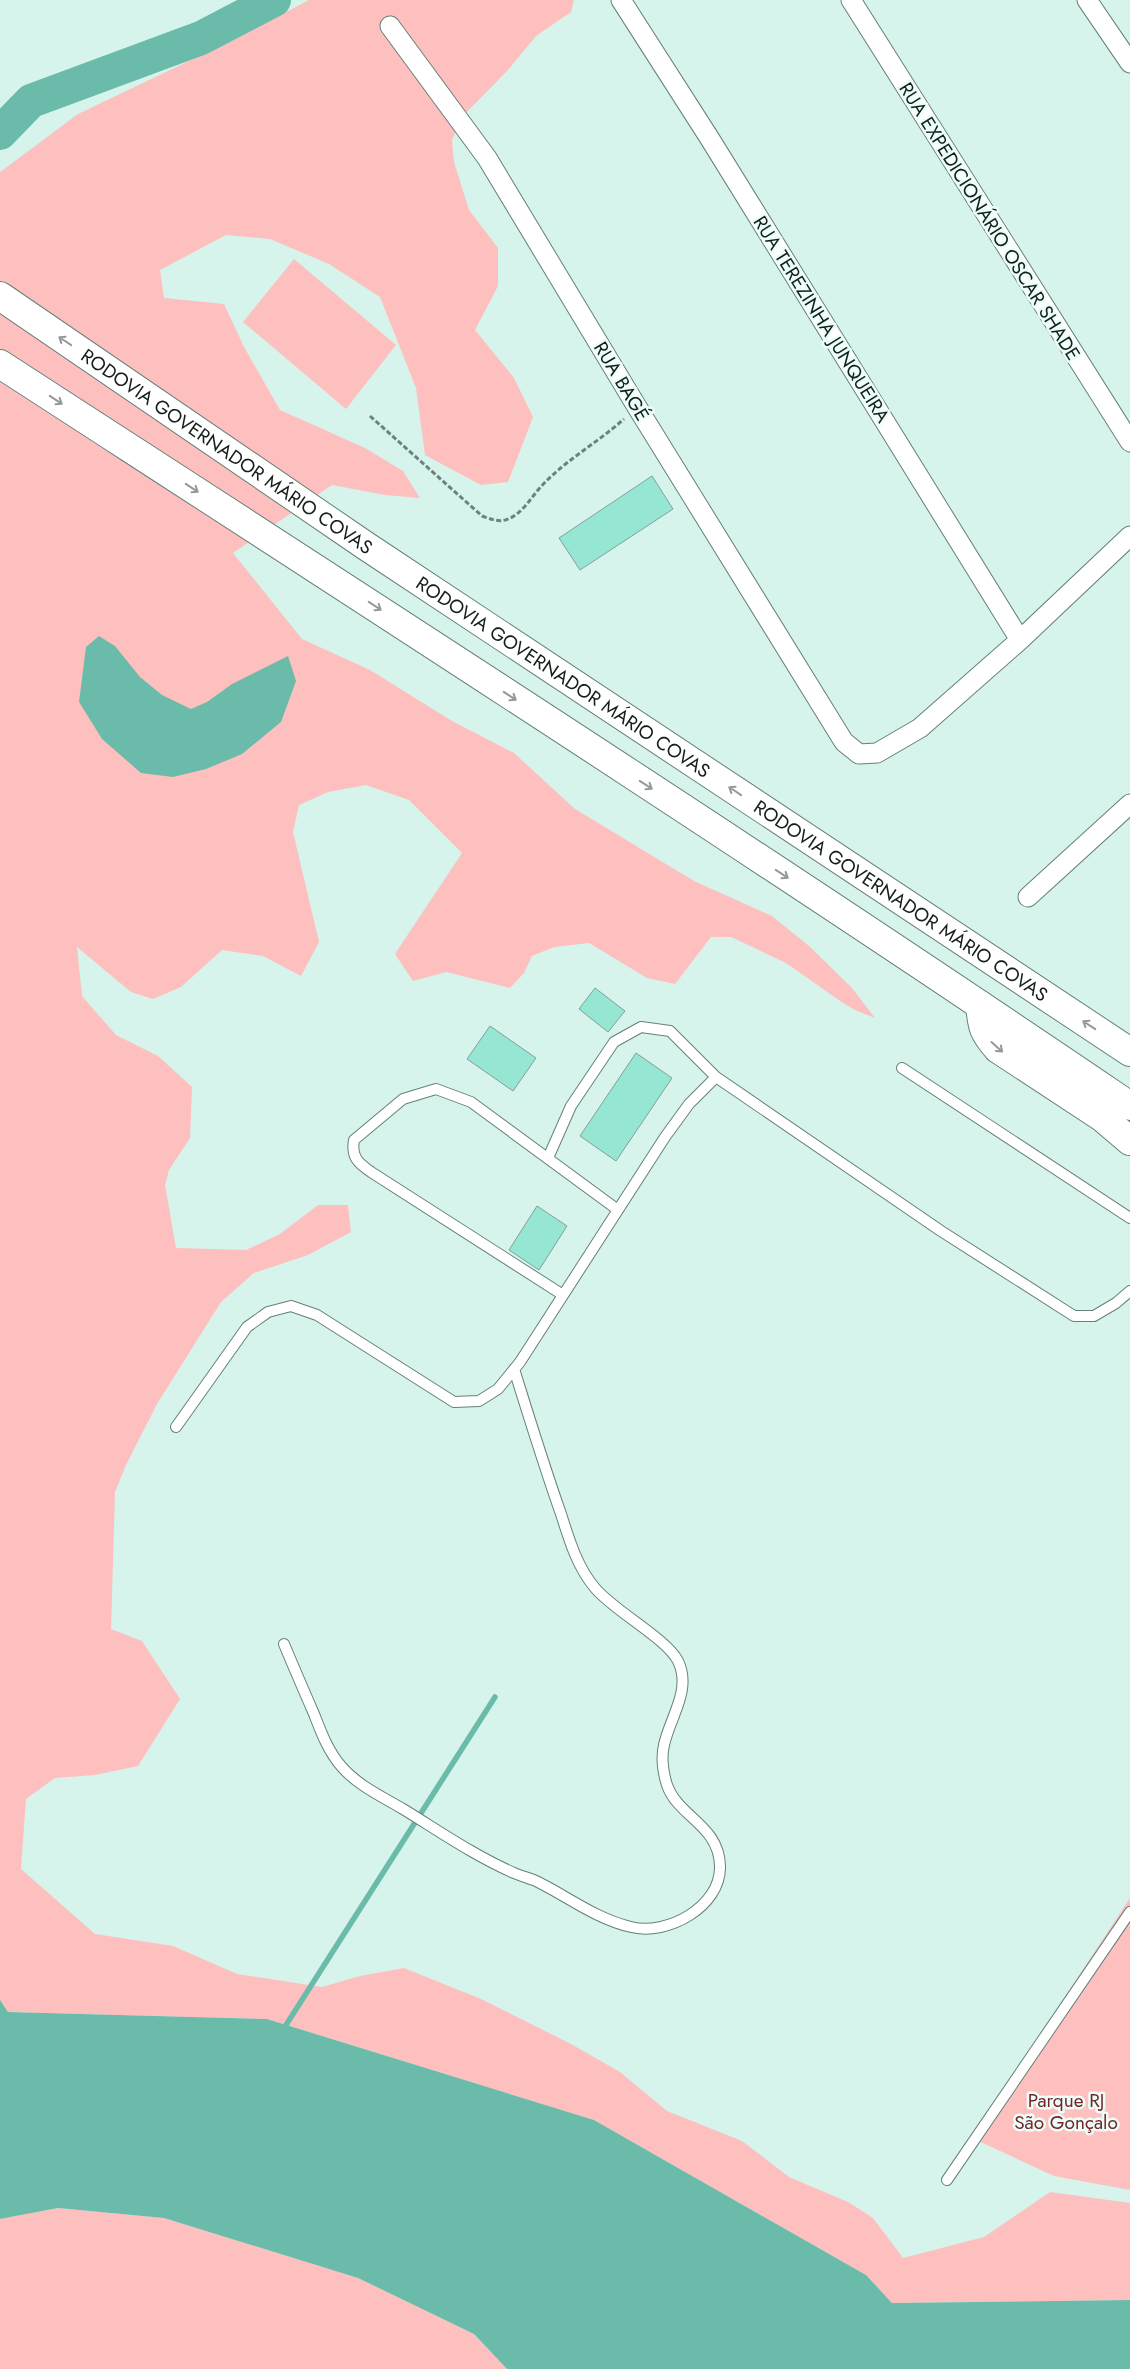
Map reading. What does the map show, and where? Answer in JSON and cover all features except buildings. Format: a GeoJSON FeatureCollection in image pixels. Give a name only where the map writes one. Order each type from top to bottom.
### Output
{"type":"FeatureCollection","features":[{"type":"Feature","properties":{"kind":"highway","name":"RODOVIA GOVERNADOR MÁRIO COVAS"},"geometry":{"type":"LineString","coordinates":[[0,296],[366,546],[1130,1052]]}},
{"type":"Feature","properties":{"kind":"highway"},"geometry":{"type":"LineString","coordinates":[[0,364],[334,580],[980,1004],[1130,1106]]}},
{"type":"Feature","properties":{"kind":"highway"},"geometry":{"type":"LineString","coordinates":[[980,1004],[982,1027],[986,1036],[998,1049],[1103,1118],[1130,1141]]}},
{"type":"Feature","properties":{"kind":"street","name":"RUA TEREZINHA JUNQUEIRA"},"geometry":{"type":"LineString","coordinates":[[621,0],[715,147],[1020,640]]}},
{"type":"Feature","properties":{"kind":"street","name":"RUA EXPEDICIONÁRIO OSCAR SHADE"},"geometry":{"type":"LineString","coordinates":[[851,0],[1130,442]]}},
{"type":"Feature","properties":{"kind":"street"},"geometry":{"type":"LineString","coordinates":[[1087,0],[1130,63]]}},
{"type":"Feature","properties":{"kind":"street","name":"RUA BAGÉ"},"geometry":{"type":"LineString","coordinates":[[390,26],[487,158],[637,407],[844,742],[859,754],[878,753],[893,745],[920,728],[1020,640]]}},
{"type":"Feature","properties":{"kind":"street"},"geometry":{"type":"LineString","coordinates":[[1020,640],[1130,536]]}},
{"type":"Feature","properties":{"kind":"street"},"geometry":{"type":"LineString","coordinates":[[1028,897],[1130,804]]}},
{"type":"Feature","properties":{"kind":"lane"},"geometry":{"type":"LineString","coordinates":[[548,1158],[571,1106],[614,1042],[641,1027],[670,1031],[716,1077],[941,1232],[1074,1316],[1094,1316],[1116,1304],[1130,1291]]}},
{"type":"Feature","properties":{"kind":"lane"},"geometry":{"type":"LineString","coordinates":[[902,1068],[1130,1218]]}},
{"type":"Feature","properties":{"kind":"lane"},"geometry":{"type":"LineString","coordinates":[[176,1427],[247,1327],[268,1312],[291,1306],[317,1315],[454,1402],[478,1401],[498,1390],[514,1369],[689,1104],[716,1077]]}},
{"type":"Feature","properties":{"kind":"lane"},"geometry":{"type":"LineString","coordinates":[[563,1295],[356,1162],[352,1149],[354,1140],[374,1121],[403,1099],[436,1088],[471,1102],[618,1210]]}},
{"type":"Feature","properties":{"kind":"lane"},"geometry":{"type":"LineString","coordinates":[[284,1644],[329,1748],[340,1765],[358,1782],[466,1848],[514,1873],[536,1881],[586,1909],[632,1928],[662,1928],[687,1918],[706,1902],[718,1882],[720,1864],[715,1844],[704,1826],[679,1804],[667,1787],[663,1763],[663,1746],[681,1695],[683,1678],[677,1659],[661,1643],[613,1606],[593,1586],[574,1553],[514,1369]]}},
{"type":"Feature","properties":{"kind":"lane"},"geometry":{"type":"LineString","coordinates":[[946,2180],[1130,1912]]}},
{"type":"Feature","properties":{"kind":"path"},"geometry":{"type":"LineString","coordinates":[[370,416],[482,516],[498,521],[508,519],[520,512],[540,488],[562,467],[606,435],[637,407]]}},
{"type":"Feature","properties":{"kind":"green space"},"geometry":{"type":"Polygon","coordinates":[[[309,0],[574,0],[571,12],[536,36],[508,70],[463,116],[452,140],[454,162],[469,210],[498,248],[498,286],[475,330],[514,378],[533,417],[508,482],[481,485],[425,455],[416,388],[380,297],[329,264],[270,239],[226,235],[160,270],[164,298],[224,304],[244,347],[280,410],[365,448],[403,471],[420,498],[385,495],[332,485],[233,553],[302,639],[370,670],[452,721],[514,753],[575,809],[694,881],[772,916],[809,946],[852,988],[875,1018],[843,1003],[786,963],[731,937],[711,937],[675,984],[647,978],[589,943],[554,947],[532,956],[524,973],[510,988],[446,972],[413,981],[395,954],[462,853],[409,800],[366,785],[328,792],[299,805],[293,832],[319,942],[301,976],[263,956],[222,950],[181,987],[153,999],[131,992],[77,947],[82,996],[116,1035],[158,1056],[192,1087],[190,1138],[169,1170],[165,1185],[176,1248],[246,1250],[280,1234],[318,1205],[348,1205],[351,1232],[308,1255],[254,1273],[221,1302],[157,1404],[126,1465],[115,1492],[111,1629],[142,1641],[180,1699],[138,1766],[95,1775],[55,1778],[26,1799],[21,1869],[95,1934],[173,1946],[237,1974],[322,1987],[360,1976],[404,1968],[481,1999],[571,2044],[620,2072],[667,2111],[742,2141],[789,2177],[848,2202],[873,2218],[903,2258],[984,2237],[1050,2192],[1130,2203],[1130,2300],[892,2303],[866,2275],[594,2120],[267,2019],[8,2012],[0,2000],[0,172],[78,114],[235,39],[309,0]]]}},
{"type":"Feature","properties":{"kind":"green space"},"geometry":{"type":"Polygon","coordinates":[[[294,259],[396,345],[346,409],[243,322],[294,259]]]}},
{"type":"Feature","properties":{"kind":"green space","name":"Parque RJ São Gonçalo"},"geometry":{"type":"Polygon","coordinates":[[[1130,1898],[1130,2190],[1054,2176],[972,2138],[1130,1898]]]}},
{"type":"Feature","properties":{"kind":"green space"},"geometry":{"type":"Polygon","coordinates":[[[58,2208],[164,2218],[358,2278],[474,2334],[507,2369],[0,2369],[0,2219],[58,2208]]]}},
{"type":"Feature","properties":{"kind":"shaded area"},"geometry":{"type":"Polygon","coordinates":[[[99,636],[115,646],[140,677],[162,695],[191,709],[207,702],[232,684],[288,656],[296,681],[281,722],[242,754],[206,769],[173,777],[141,773],[102,739],[79,702],[86,647],[99,636]]]}},
{"type":"Feature","properties":{"kind":"shaded area"},"geometry":{"type":"Polygon","coordinates":[[[0,2000],[8,2012],[267,2019],[594,2120],[866,2275],[892,2303],[1130,2300],[1130,2369],[507,2369],[474,2334],[358,2278],[164,2218],[58,2208],[0,2219],[0,2000]]]}},
{"type":"Feature","properties":{"kind":"waterway"},"geometry":{"type":"LineString","coordinates":[[0,133],[31,101],[201,38],[274,0]]}},
{"type":"Feature","properties":{"kind":"waterway"},"geometry":{"type":"LineString","coordinates":[[286,2025],[495,1697]]}}]}
